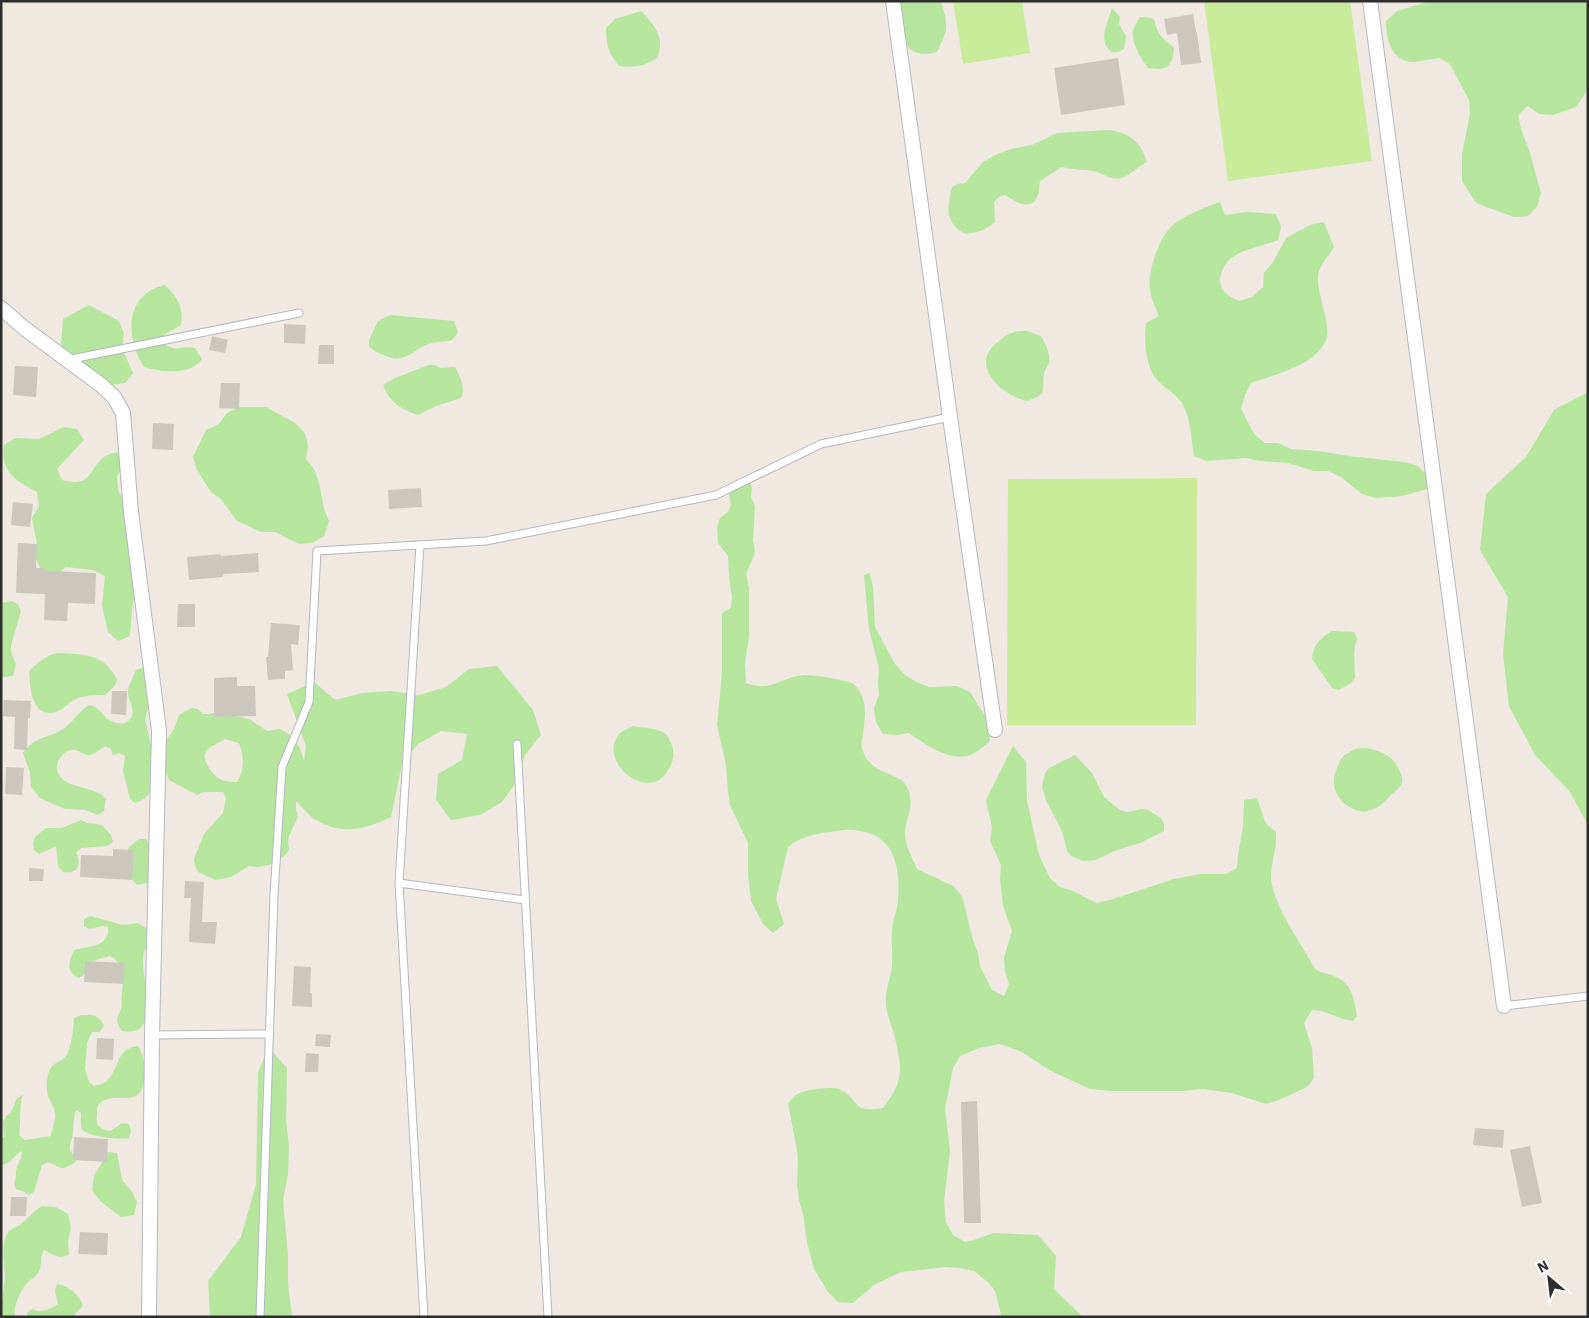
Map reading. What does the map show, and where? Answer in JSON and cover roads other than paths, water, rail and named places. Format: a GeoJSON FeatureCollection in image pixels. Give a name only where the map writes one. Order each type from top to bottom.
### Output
{"type":"FeatureCollection","features":[{"type":"Feature","properties":{"kind":"street"},"geometry":{"type":"LineString","coordinates":[[893,1],[950,417],[996,730]]}},
{"type":"Feature","properties":{"kind":"street"},"geometry":{"type":"LineString","coordinates":[[1370,1],[1504,1006]]}},
{"type":"Feature","properties":{"kind":"street"},"geometry":{"type":"LineString","coordinates":[[1,308],[101,385],[114,397],[123,413],[131,512],[159,731],[152,1035],[149,1317]]}},
{"type":"Feature","properties":{"kind":"lane"},"geometry":{"type":"LineString","coordinates":[[67,360],[299,313]]}},
{"type":"Feature","properties":{"kind":"lane"},"geometry":{"type":"LineString","coordinates":[[260,1317],[268,1034],[282,767],[309,702],[318,551],[486,541],[716,495],[821,444],[950,417]]}},
{"type":"Feature","properties":{"kind":"lane"},"geometry":{"type":"LineString","coordinates":[[420,544],[399,883],[424,1317]]}},
{"type":"Feature","properties":{"kind":"lane"},"geometry":{"type":"LineString","coordinates":[[517,744],[548,1317]]}},
{"type":"Feature","properties":{"kind":"lane"},"geometry":{"type":"LineString","coordinates":[[399,883],[525,900]]}},
{"type":"Feature","properties":{"kind":"lane"},"geometry":{"type":"LineString","coordinates":[[1504,1006],[1588,996]]}},
{"type":"Feature","properties":{"kind":"lane"},"geometry":{"type":"LineString","coordinates":[[152,1035],[268,1034]]}}]}
